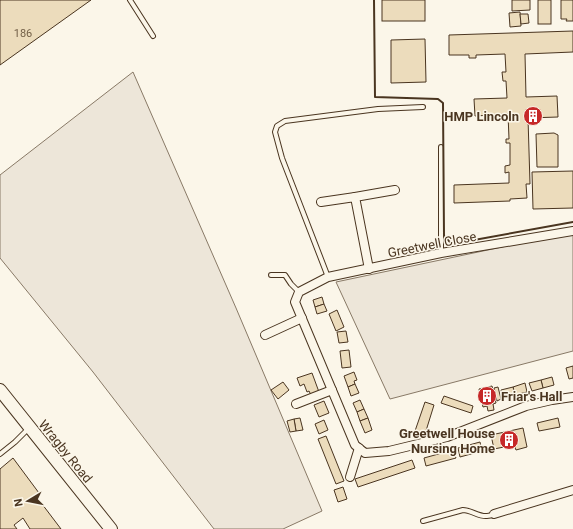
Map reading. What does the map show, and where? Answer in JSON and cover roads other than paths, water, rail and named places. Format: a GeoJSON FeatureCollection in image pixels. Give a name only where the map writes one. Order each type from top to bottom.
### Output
{"type":"FeatureCollection","features":[{"type":"Feature","properties":{"kind":"main road","name":"Wragby Road"},"geometry":{"type":"LineString","coordinates":[[0,390],[111,529]]}},
{"type":"Feature","properties":{"kind":"street"},"geometry":{"type":"LineString","coordinates":[[321,202],[395,190]]}},
{"type":"Feature","properties":{"kind":"street"},"geometry":{"type":"LineString","coordinates":[[355,197],[369,269]]}},
{"type":"Feature","properties":{"kind":"street","name":"Greetwell Close"},"geometry":{"type":"LineString","coordinates":[[299,292],[328,277],[441,253],[573,231]]}},
{"type":"Feature","properties":{"kind":"street"},"geometry":{"type":"LineString","coordinates":[[299,292],[295,302],[355,445],[362,451],[389,451],[447,437],[526,406],[573,397]]}},
{"type":"Feature","properties":{"kind":"street"},"geometry":{"type":"LineString","coordinates":[[265,335],[302,318]]}},
{"type":"Feature","properties":{"kind":"street"},"geometry":{"type":"LineString","coordinates":[[296,404],[332,390]]}},
{"type":"Feature","properties":{"kind":"street"},"geometry":{"type":"LineString","coordinates":[[350,477],[362,451]]}},
{"type":"Feature","properties":{"kind":"street"},"geometry":{"type":"LineString","coordinates":[[494,514],[573,490]]}},
{"type":"Feature","properties":{"kind":"lane"},"geometry":{"type":"LineString","coordinates":[[130,0],[153,36]]}},
{"type":"Feature","properties":{"kind":"lane"},"geometry":{"type":"LineString","coordinates":[[328,277],[282,158],[275,132],[277,126],[285,121],[378,109],[423,107]]}},
{"type":"Feature","properties":{"kind":"lane"},"geometry":{"type":"LineString","coordinates":[[440,147],[441,253]]}},
{"type":"Feature","properties":{"kind":"lane"},"geometry":{"type":"LineString","coordinates":[[271,275],[285,275],[299,292]]}},
{"type":"Feature","properties":{"kind":"lane"},"geometry":{"type":"LineString","coordinates":[[0,454],[15,442],[29,427]]}},
{"type":"Feature","properties":{"kind":"lane"},"geometry":{"type":"LineString","coordinates":[[423,520],[462,510],[467,510],[482,516],[494,514]]}},
{"type":"Feature","properties":{"kind":"place","name":"HMP Lincoln"},"geometry":{"type":"Point","coordinates":[533,116]}},
{"type":"Feature","properties":{"kind":"place","name":"Friar's Hall"},"geometry":{"type":"Point","coordinates":[487,396]}},
{"type":"Feature","properties":{"kind":"place","name":"Greetwell House Nursing Home"},"geometry":{"type":"Point","coordinates":[509,440]}}]}
